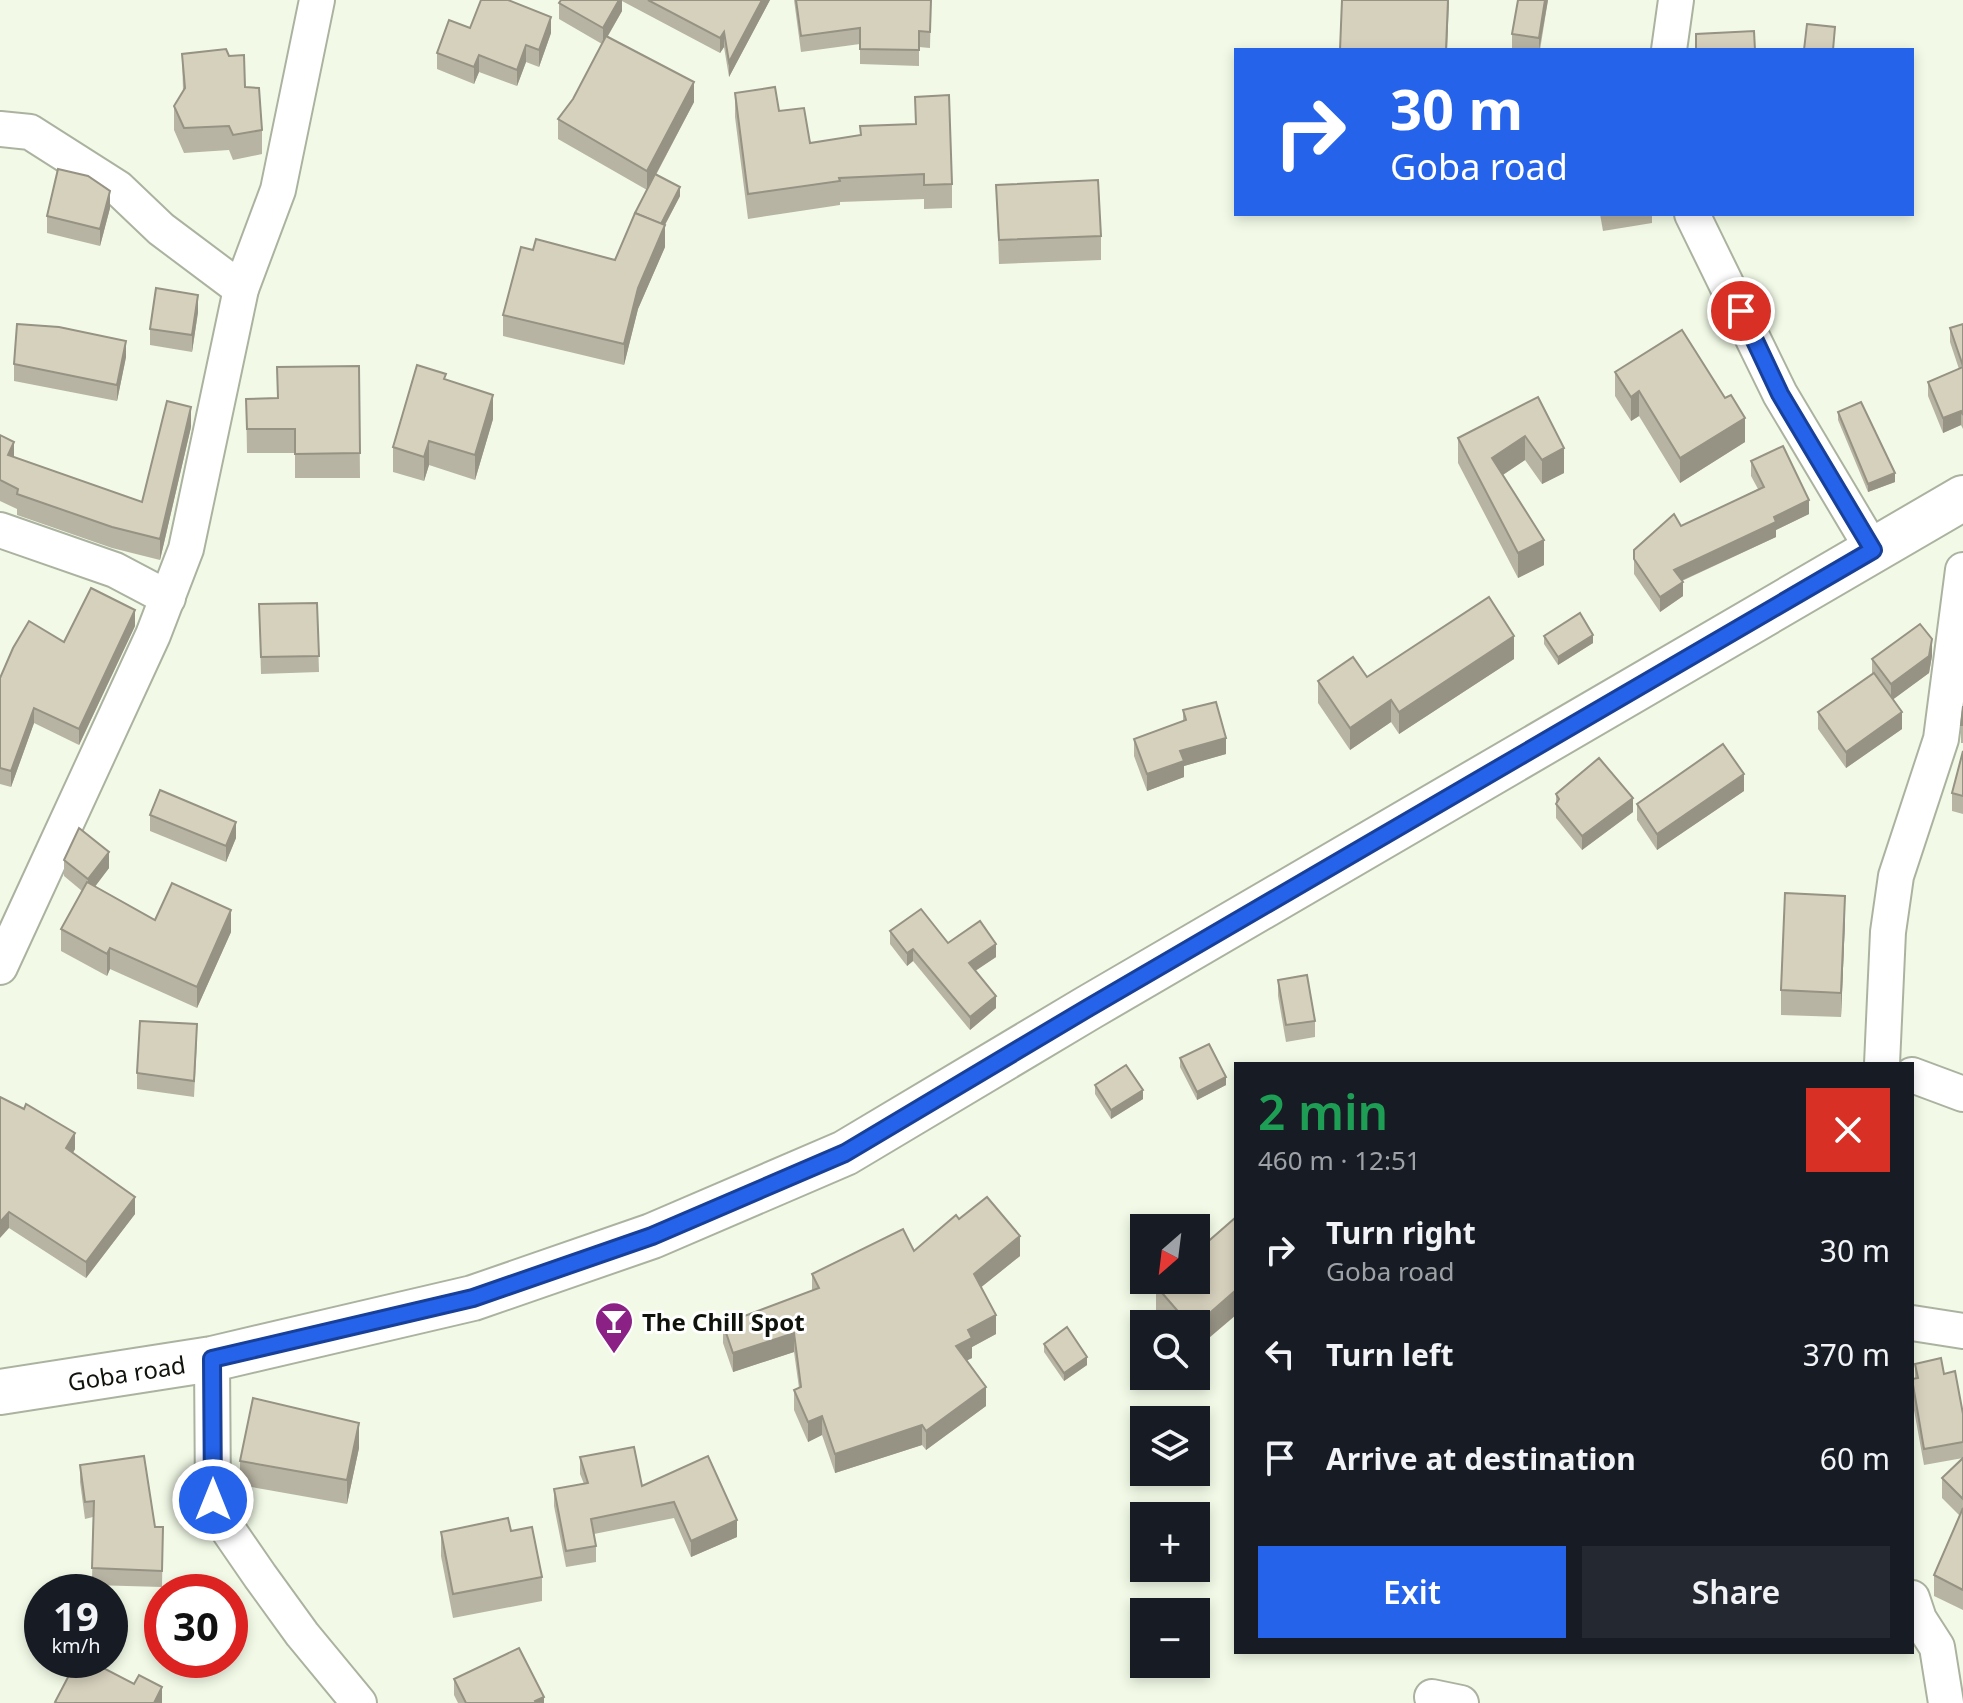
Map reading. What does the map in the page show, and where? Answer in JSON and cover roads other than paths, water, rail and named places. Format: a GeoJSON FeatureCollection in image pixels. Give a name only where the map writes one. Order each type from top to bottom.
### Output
{"type":"FeatureCollection","features":[{"type":"Feature","properties":{"kind":"main road","name":"Goba road"},"geometry":{"type":"LineString","coordinates":[[1,1387],[212,1359],[473,1298],[652,1236],[845,1153],[1963,498]]}},
{"type":"Feature","properties":{"kind":"street"},"geometry":{"type":"LineString","coordinates":[[0,967],[168,598],[186,549],[241,289],[278,190],[317,0]]}},
{"type":"Feature","properties":{"kind":"street"},"geometry":{"type":"LineString","coordinates":[[1669,48],[1676,0]]}},
{"type":"Feature","properties":{"kind":"street"},"geometry":{"type":"LineString","coordinates":[[0,129],[30,132],[118,188],[161,229],[241,289]]}},
{"type":"Feature","properties":{"kind":"street"},"geometry":{"type":"LineString","coordinates":[[1693,216],[1780,394],[1873,550]]}},
{"type":"Feature","properties":{"kind":"street"},"geometry":{"type":"LineString","coordinates":[[0,530],[115,570],[168,598]]}},
{"type":"Feature","properties":{"kind":"street"},"geometry":{"type":"LineString","coordinates":[[1882,1062],[1883,1000],[1896,876],[1941,739],[1963,570]]}},
{"type":"Feature","properties":{"kind":"street"},"geometry":{"type":"LineString","coordinates":[[1914,1076],[1963,1094]]}},
{"type":"Feature","properties":{"kind":"street"},"geometry":{"type":"LineString","coordinates":[[1914,1323],[1963,1331]]}},
{"type":"Feature","properties":{"kind":"street"},"geometry":{"type":"LineString","coordinates":[[212,1359],[213,1500],[260,1576],[359,1703]]}},
{"type":"Feature","properties":{"kind":"street"},"geometry":{"type":"LineString","coordinates":[[1914,1604],[1919,1619],[1937,1647],[1946,1703]]}},
{"type":"Feature","properties":{"kind":"place","name":"The Chill Spot"},"geometry":{"type":"Point","coordinates":[614,1355]}}]}
